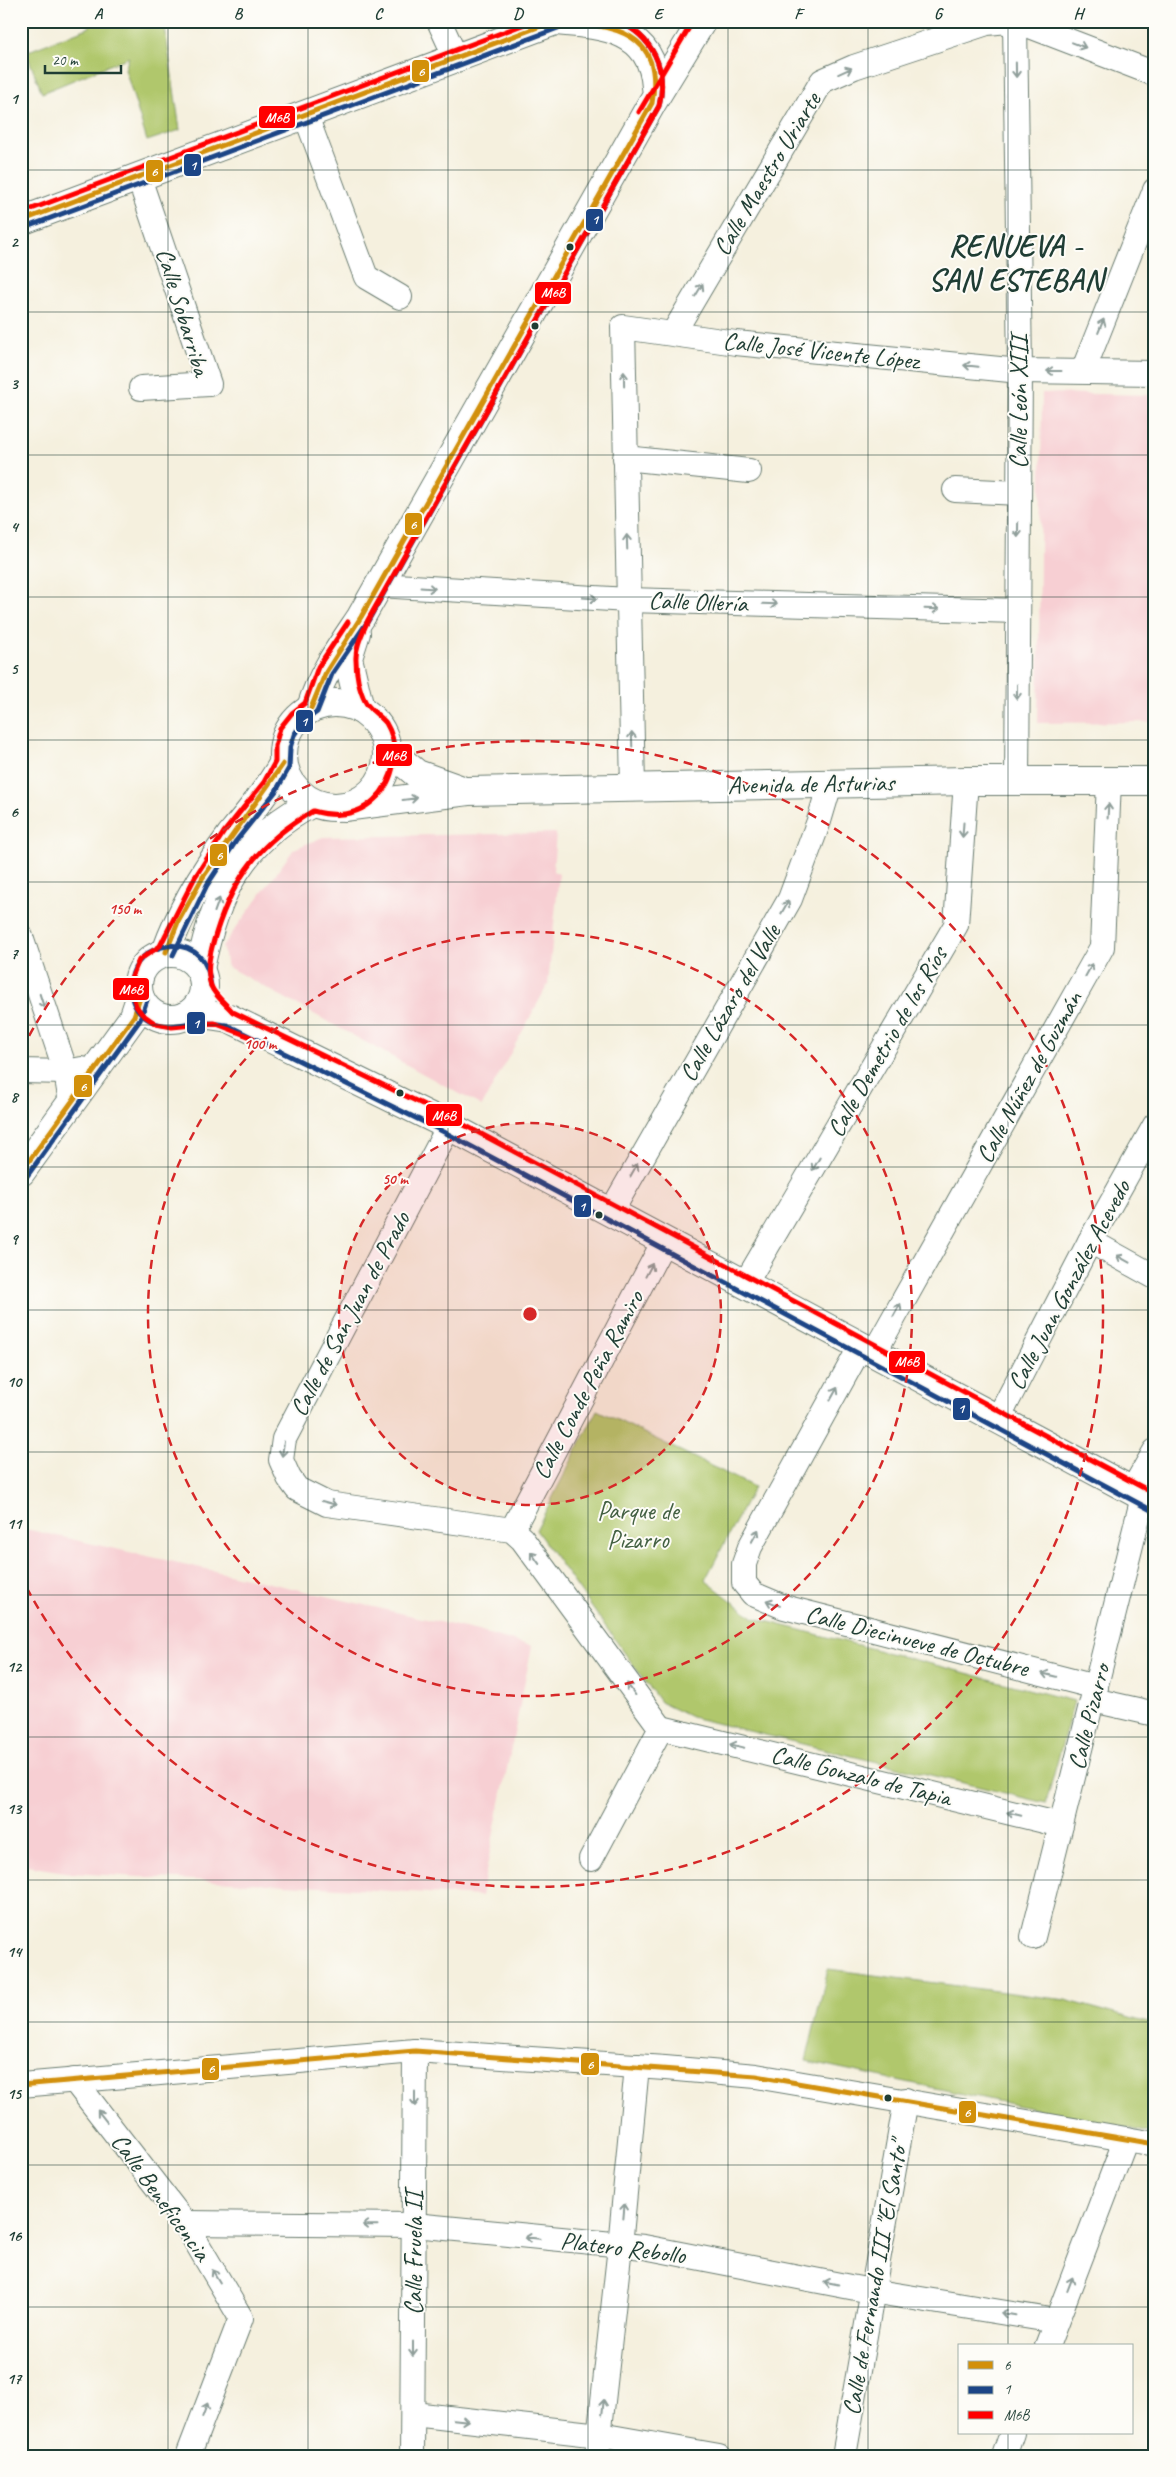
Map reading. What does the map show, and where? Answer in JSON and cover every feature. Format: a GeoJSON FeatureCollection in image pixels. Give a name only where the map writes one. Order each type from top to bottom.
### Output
{"type":"FeatureCollection","features":[{"type":"Feature","properties":{"kind":"main road"},"geometry":{"type":"LineString","coordinates":[[21,221],[306,116],[555,21],[615,29],[633,40],[649,57],[655,73],[654,95]]}},
{"type":"Feature","properties":{"kind":"main road"},"geometry":{"type":"LineString","coordinates":[[654,95],[686,21]]}},
{"type":"Feature","properties":{"kind":"main road"},"geometry":{"type":"LineString","coordinates":[[310,708],[325,670],[361,617],[654,95],[702,21]]}},
{"type":"Feature","properties":{"kind":"main road"},"geometry":{"type":"LineString","coordinates":[[360,709],[348,658],[361,617]]}},
{"type":"Feature","properties":{"kind":"main road"},"geometry":{"type":"LineString","coordinates":[[327,703],[344,703],[360,709],[373,719],[383,733],[387,750],[387,765],[381,780],[372,793],[359,802],[344,807],[328,808],[312,803],[298,793],[288,780],[283,764],[282,747],[287,731],[297,718],[310,708],[327,703]]}},
{"type":"Feature","properties":{"kind":"main road","name":"Avenida de Asturias"},"geometry":{"type":"LineString","coordinates":[[387,750],[418,774],[468,791]]}},
{"type":"Feature","properties":{"kind":"main road"},"geometry":{"type":"LineString","coordinates":[[166,952],[173,934],[201,882],[230,837],[270,786],[283,764]]}},
{"type":"Feature","properties":{"kind":"main road","name":"Avenida de Asturias"},"geometry":{"type":"LineString","coordinates":[[344,807],[468,791],[966,781],[1155,781]]}},
{"type":"Feature","properties":{"kind":"main road"},"geometry":{"type":"LineString","coordinates":[[116,1041],[172,1016],[194,1009],[201,999],[205,944],[218,900],[240,861],[272,828],[291,814],[312,803]]}},
{"type":"Feature","properties":{"kind":"main road"},"geometry":{"type":"LineString","coordinates":[[21,1172],[134,1016],[140,998],[138,978],[142,969],[156,955],[166,952],[186,956],[229,1018]]}},
{"type":"Feature","properties":{"kind":"main road"},"geometry":{"type":"LineString","coordinates":[[140,998],[151,1012],[172,1016],[209,1015],[229,1018],[449,1126],[1144,1497]]}},
{"type":"Feature","properties":{"kind":"street"},"geometry":{"type":"LineString","coordinates":[[439,21],[456,58]]}},
{"type":"Feature","properties":{"kind":"street","name":"Calle Maestro Uriarte"},"geometry":{"type":"LineString","coordinates":[[674,332],[822,81],[854,67],[986,23],[1008,21]]}},
{"type":"Feature","properties":{"kind":"street"},"geometry":{"type":"LineString","coordinates":[[1016,21],[1155,74]]}},
{"type":"Feature","properties":{"kind":"street","name":"Calle León XIII"},"geometry":{"type":"LineString","coordinates":[[1016,21],[1020,371],[1017,782]]}},
{"type":"Feature","properties":{"kind":"street"},"geometry":{"type":"LineString","coordinates":[[306,116],[366,277],[400,298]]}},
{"type":"Feature","properties":{"kind":"street","name":"Calle Sobarriba"},"geometry":{"type":"LineString","coordinates":[[139,178],[209,384],[141,388]]}},
{"type":"Feature","properties":{"kind":"street"},"geometry":{"type":"LineString","coordinates":[[1083,371],[1155,190]]}},
{"type":"Feature","properties":{"kind":"street","name":"Calle José Vicente López"},"geometry":{"type":"LineString","coordinates":[[624,458],[623,326],[674,332],[736,343],[1020,371],[1155,373]]}},
{"type":"Feature","properties":{"kind":"street"},"geometry":{"type":"LineString","coordinates":[[633,788],[624,458],[749,472]]}},
{"type":"Feature","properties":{"kind":"street"},"geometry":{"type":"LineString","coordinates":[[955,490],[1019,493]]}},
{"type":"Feature","properties":{"kind":"street","name":"Calle Ollería"},"geometry":{"type":"LineString","coordinates":[[379,585],[628,600],[1017,611]]}},
{"type":"Feature","properties":{"kind":"street","name":"Calle Núñez de Guzmán"},"geometry":{"type":"LineString","coordinates":[[744,1583],[744,1564],[750,1547],[1102,947],[1109,780]]}},
{"type":"Feature","properties":{"kind":"street","name":"Calle Demetrio de los Ríos"},"geometry":{"type":"LineString","coordinates":[[745,1284],[956,925],[966,781]]}},
{"type":"Feature","properties":{"kind":"street","name":"Calle Lázaro del Valle"},"geometry":{"type":"LineString","coordinates":[[611,1212],[790,899],[819,821],[830,784]]}},
{"type":"Feature","properties":{"kind":"street"},"geometry":{"type":"LineString","coordinates":[[21,938],[66,1072],[71,1104]]}},
{"type":"Feature","properties":{"kind":"street"},"geometry":{"type":"LineString","coordinates":[[21,1071],[66,1072],[98,1066]]}},
{"type":"Feature","properties":{"kind":"street","name":"Calle Juan González Acevedo"},"geometry":{"type":"LineString","coordinates":[[998,1419],[1090,1241],[1155,1125]]}},
{"type":"Feature","properties":{"kind":"street","name":"Calle de San Juan de Prado"},"geometry":{"type":"LineString","coordinates":[[449,1126],[284,1439],[281,1460],[289,1478],[297,1489],[328,1504],[512,1530]]}},
{"type":"Feature","properties":{"kind":"street","name":"Calle Conde Peña Ramiro"},"geometry":{"type":"LineString","coordinates":[[512,1530],[664,1241]]}},
{"type":"Feature","properties":{"kind":"street"},"geometry":{"type":"LineString","coordinates":[[1090,1241],[1155,1277]]}},
{"type":"Feature","properties":{"kind":"street","name":"Calle Pizarro"},"geometry":{"type":"LineString","coordinates":[[1032,1937],[1155,1451]]}},
{"type":"Feature","properties":{"kind":"street"},"geometry":{"type":"LineString","coordinates":[[512,1530],[522,1539],[660,1728],[591,1859]]}},
{"type":"Feature","properties":{"kind":"street","name":"Calle Diecinueve de Octubre"},"geometry":{"type":"LineString","coordinates":[[744,1583],[753,1594],[784,1607],[1095,1693],[1155,1714]]}},
{"type":"Feature","properties":{"kind":"street","name":"Calle Gonzalo de Tapia"},"geometry":{"type":"LineString","coordinates":[[660,1728],[1061,1825]]}},
{"type":"Feature","properties":{"kind":"street"},"geometry":{"type":"LineString","coordinates":[[21,2085],[415,2051],[756,2076],[906,2100],[1155,2144]]}},
{"type":"Feature","properties":{"kind":"street","name":"Calle Fruela II"},"geometry":{"type":"LineString","coordinates":[[412,2456],[415,2051]]}},
{"type":"Feature","properties":{"kind":"street"},"geometry":{"type":"LineString","coordinates":[[599,2445],[637,2066]]}},
{"type":"Feature","properties":{"kind":"street","name":"Calle Beneficencia"},"geometry":{"type":"LineString","coordinates":[[74,2080],[185,2223],[241,2318],[188,2456]]}},
{"type":"Feature","properties":{"kind":"street","name":"Calle de Fernando III \"El Santo\""},"geometry":{"type":"LineString","coordinates":[[844,2456],[871,2291],[906,2100]]}},
{"type":"Feature","properties":{"kind":"street"},"geometry":{"type":"LineString","coordinates":[[1047,2344],[1126,2139]]}},
{"type":"Feature","properties":{"kind":"street","name":"Platero Rebollo"},"geometry":{"type":"LineString","coordinates":[[185,2223],[414,2225],[644,2247],[871,2291],[1056,2321]]}},
{"type":"Feature","properties":{"kind":"street"},"geometry":{"type":"LineString","coordinates":[[413,2414],[599,2445],[719,2456]]}},
{"type":"Feature","properties":{"kind":"street"},"geometry":{"type":"LineString","coordinates":[[1004,2456],[1012,2434]]}},
{"type":"Feature","properties":{"kind":"shaded area"},"geometry":{"type":"Polygon","coordinates":[[[1042,393],[1155,395],[1155,722],[1038,723],[1042,393]]]}},
{"type":"Feature","properties":{"kind":"shaded area"},"geometry":{"type":"Polygon","coordinates":[[[556,833],[553,871],[559,874],[548,984],[482,1106],[228,967],[222,947],[294,849],[323,837],[556,833]]]}},
{"type":"Feature","properties":{"kind":"shaded area"},"geometry":{"type":"Polygon","coordinates":[[[21,1528],[478,1631],[532,1646],[481,1896],[71,1873],[21,1865],[21,1528]]]}},
{"type":"Feature","properties":{"kind":"green space"},"geometry":{"type":"Polygon","coordinates":[[[88,21],[164,21],[180,130],[147,141],[125,69],[129,57],[42,93],[26,52],[90,27],[88,21]]]}},
{"type":"Feature","properties":{"kind":"green space","name":"Parque de Pizarro"},"geometry":{"type":"Polygon","coordinates":[[[597,1410],[754,1487],[705,1580],[754,1618],[1074,1701],[1046,1803],[691,1717],[660,1702],[536,1530],[597,1410]]]}},
{"type":"Feature","properties":{"kind":"green space"},"geometry":{"type":"Polygon","coordinates":[[[828,1969],[1065,2000],[1155,2025],[1155,2134],[806,2061],[828,1969]]]}},
{"type":"Feature","properties":{"kind":"transit line","name":"M6B"},"geometry":{"type":"LineString","coordinates":[[21,213],[533,21]]}},
{"type":"Feature","properties":{"kind":"transit line","name":"6"},"geometry":{"type":"LineString","coordinates":[[21,221],[554,21]]}},
{"type":"Feature","properties":{"kind":"transit line","name":"6"},"geometry":{"type":"LineString","coordinates":[[311,708],[326,672],[361,617],[652,103],[654,79],[650,61],[642,47],[631,37],[616,30],[559,21]]}},
{"type":"Feature","properties":{"kind":"transit line","name":"1"},"geometry":{"type":"LineString","coordinates":[[173,955],[207,885],[236,841],[276,791],[289,768],[290,748],[294,735],[302,723],[317,712],[332,674],[368,621],[659,106],[661,79],[655,55],[640,35],[630,27],[617,21]]}},
{"type":"Feature","properties":{"kind":"transit line","name":"M6B"},"geometry":{"type":"LineString","coordinates":[[617,21],[630,27],[640,35],[655,55],[661,79],[659,106],[368,620],[358,645],[356,665],[361,692],[369,707],[381,717],[391,733],[394,753],[391,774],[381,792],[367,805],[345,814],[313,811],[278,835],[252,862],[231,894],[216,933],[209,966],[211,986],[218,997],[233,1012],[453,1119],[1155,1494]]}},
{"type":"Feature","properties":{"kind":"transit line","name":"M6B"},"geometry":{"type":"LineString","coordinates":[[639,112],[693,21]]}},
{"type":"Feature","properties":{"kind":"transit line","name":"1"},"geometry":{"type":"LineString","coordinates":[[24,228],[558,28]]}},
{"type":"Feature","properties":{"kind":"transit line","name":"M6B"},"geometry":{"type":"LineString","coordinates":[[253,1038],[214,1023],[172,1027],[156,1024],[142,1014],[136,1006],[131,990],[131,979],[139,960],[160,946],[195,877],[224,832],[264,782],[275,762],[275,746],[280,728],[292,713],[305,703],[318,667],[348,622]]}},
{"type":"Feature","properties":{"kind":"transit line","name":"6"},"geometry":{"type":"LineString","coordinates":[[166,952],[178,922],[203,877],[283,764]]}},
{"type":"Feature","properties":{"kind":"transit line","name":"1"},"geometry":{"type":"LineString","coordinates":[[211,986],[207,968],[199,956],[187,948],[174,946],[161,947],[148,953],[138,962],[132,975],[131,991],[135,1006],[150,1021],[165,1026],[191,1023],[227,1025],[446,1133],[1151,1510]]}},
{"type":"Feature","properties":{"kind":"transit line","name":"6"},"geometry":{"type":"LineString","coordinates":[[21,1172],[134,1016],[140,998]]}},
{"type":"Feature","properties":{"kind":"transit line","name":"1"},"geometry":{"type":"LineString","coordinates":[[27,1176],[140,1020],[147,1000]]}},
{"type":"Feature","properties":{"kind":"transit line","name":"6"},"geometry":{"type":"LineString","coordinates":[[21,2085],[415,2051],[756,2076],[1155,2144]]}},
{"type":"Feature","properties":{"kind":"district","name":"RENUEVA - SAN ESTEBAN"},"geometry":{"type":"Point","coordinates":[1016,263]}}]}
